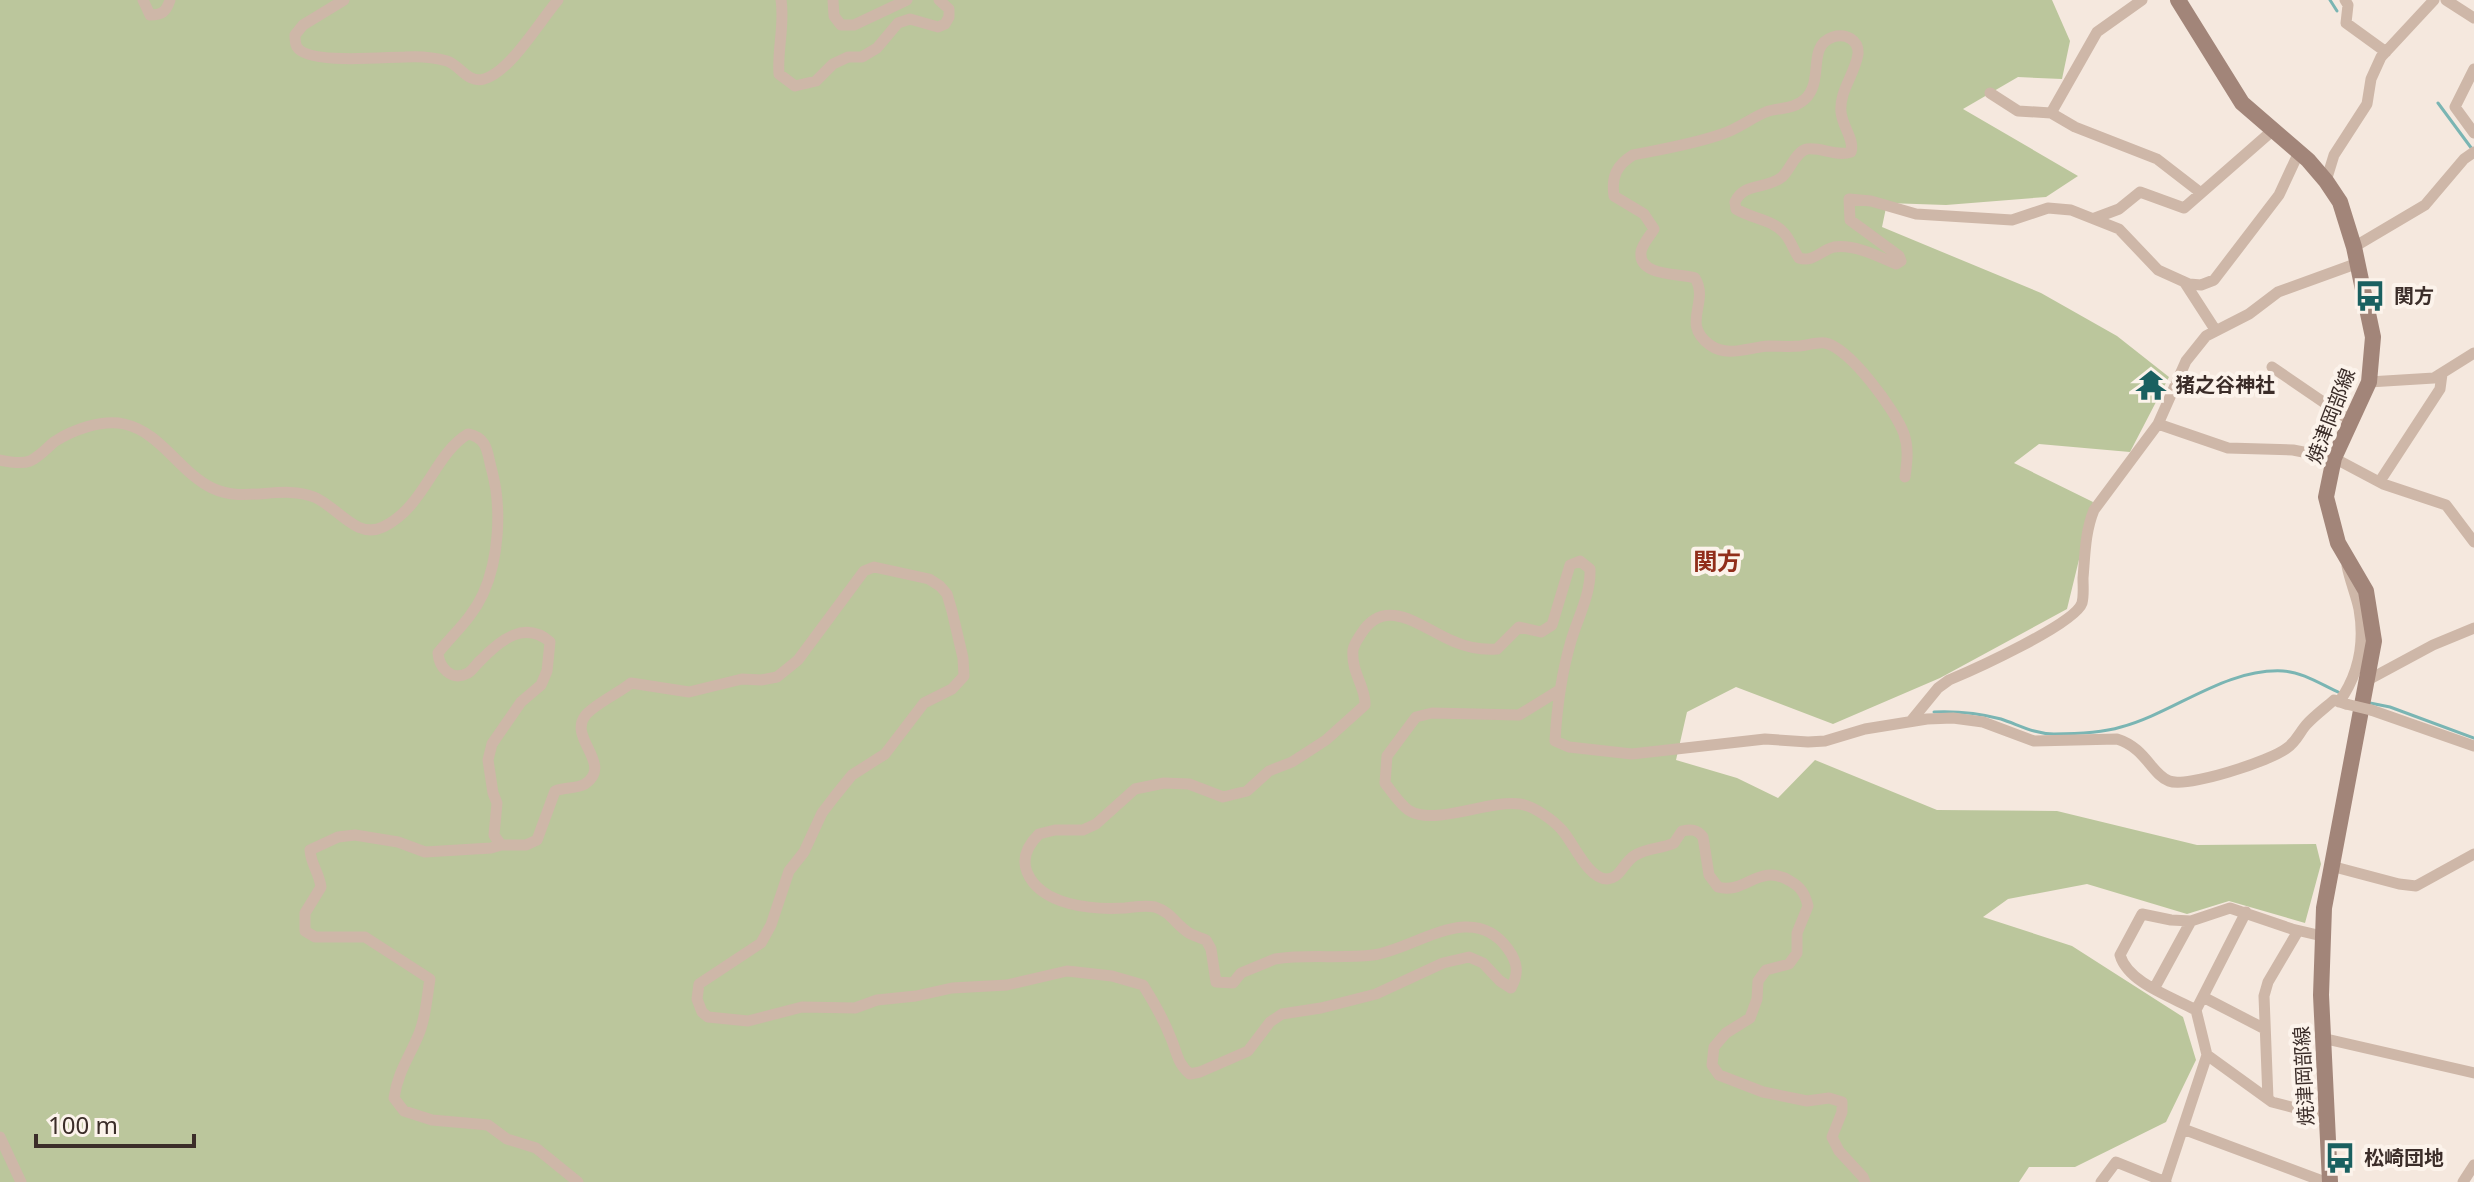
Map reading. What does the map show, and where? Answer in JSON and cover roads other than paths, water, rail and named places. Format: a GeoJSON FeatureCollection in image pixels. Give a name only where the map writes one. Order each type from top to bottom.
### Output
{"type":"FeatureCollection","features":[{"type":"Feature","properties":{"kind":"main road","name":"焼津岡部線"},"geometry":{"type":"LineString","coordinates":[[2182,2],[2242,103],[2299,152],[2326,181],[2340,202],[2356,255],[2373,337],[2369,382],[2334,458],[2326,497],[2338,543],[2366,591],[2374,641],[2331,866],[2322,936],[2322,1038],[2328,1182]]}},
{"type":"Feature","properties":{"kind":"street"},"geometry":{"type":"LineString","coordinates":[[143,0],[150,15],[160,15],[170,0]]}},
{"type":"Feature","properties":{"kind":"street"},"geometry":{"type":"LineString","coordinates":[[344,0],[303,25],[295,35],[297,47],[305,54],[353,60],[425,56],[451,62],[471,79],[484,79],[517,56],[558,0]]}},
{"type":"Feature","properties":{"kind":"street"},"geometry":{"type":"LineString","coordinates":[[781,0],[783,25],[779,74],[795,86],[816,81],[833,64],[848,57],[862,57],[877,48],[898,23],[910,19],[938,27],[945,24],[949,9],[939,0]]}},
{"type":"Feature","properties":{"kind":"street"},"geometry":{"type":"LineString","coordinates":[[833,0],[834,16],[841,25],[854,25],[907,0]]}},
{"type":"Feature","properties":{"kind":"street"},"geometry":{"type":"LineString","coordinates":[[2051,113],[2097,32],[2142,0]]}},
{"type":"Feature","properties":{"kind":"street"},"geometry":{"type":"LineString","coordinates":[[2345,0],[2348,5],[2346,23],[2386,52]]}},
{"type":"Feature","properties":{"kind":"street"},"geometry":{"type":"LineString","coordinates":[[2326,181],[2334,155],[2367,104],[2375,67],[2434,0]]}},
{"type":"Feature","properties":{"kind":"street"},"geometry":{"type":"LineString","coordinates":[[2446,0],[2474,18]]}},
{"type":"Feature","properties":{"kind":"street"},"geometry":{"type":"LineString","coordinates":[[1905,477],[1908,455],[1900,425],[1868,377],[1840,350],[1824,343],[1727,352],[1717,349],[1699,335],[1694,321],[1699,303],[1699,283],[1695,278],[1660,272],[1646,265],[1641,253],[1654,229],[1644,214],[1614,196],[1612,185],[1617,168],[1633,155],[1723,134],[1761,114],[1796,106],[1812,91],[1817,79],[1817,56],[1821,45],[1831,38],[1851,38],[1857,44],[1858,55],[1843,94],[1841,112],[1853,147],[1851,152],[1844,154],[1807,149],[1782,177],[1745,188],[1735,202],[1736,209],[1774,224],[1787,235],[1799,258],[1809,260],[1835,247],[1870,253],[1896,264],[1901,261],[1899,256],[1850,220],[1849,199],[1871,201],[1916,214],[2012,220],[2048,208],[2071,210],[2119,229],[2158,270],[2185,283],[2201,285],[2214,280],[2279,195],[2299,152]]}},
{"type":"Feature","properties":{"kind":"street"},"geometry":{"type":"LineString","coordinates":[[2474,69],[2455,107],[2474,133]]}},
{"type":"Feature","properties":{"kind":"street"},"geometry":{"type":"LineString","coordinates":[[1990,93],[2018,111],[2051,113],[2075,127],[2157,159],[2201,193]]}},
{"type":"Feature","properties":{"kind":"street"},"geometry":{"type":"LineString","coordinates":[[2095,218],[2119,209],[2140,192],[2184,208],[2272,131]]}},
{"type":"Feature","properties":{"kind":"street"},"geometry":{"type":"LineString","coordinates":[[1911,721],[1938,688],[1949,680],[2027,643],[2076,613],[2082,602],[2086,537],[2094,510],[2158,424],[2190,354],[2206,336],[2249,314],[2278,292],[2356,255],[2425,205],[2471,154]]}},
{"type":"Feature","properties":{"kind":"street"},"geometry":{"type":"LineString","coordinates":[[2185,283],[2216,331]]}},
{"type":"Feature","properties":{"kind":"street"},"geometry":{"type":"LineString","coordinates":[[2369,382],[2415,380],[2442,374],[2474,353]]}},
{"type":"Feature","properties":{"kind":"street"},"geometry":{"type":"LineString","coordinates":[[2272,367],[2351,421]]}},
{"type":"Feature","properties":{"kind":"street"},"geometry":{"type":"LineString","coordinates":[[2380,481],[2440,389],[2442,374]]}},
{"type":"Feature","properties":{"kind":"street"},"geometry":{"type":"LineString","coordinates":[[0,460],[29,462],[73,432],[121,423],[149,436],[210,488],[244,496],[290,492],[314,497],[367,531],[381,528],[398,518],[421,494],[457,440],[468,434],[477,435],[488,452],[497,486],[496,540],[485,590],[467,620],[438,653],[439,665],[445,672],[457,675],[467,673],[488,652],[515,633],[528,632],[543,636],[550,642],[547,671],[541,685],[521,702],[505,723],[492,744],[488,760],[497,803],[494,835],[501,845]]}},
{"type":"Feature","properties":{"kind":"street"},"geometry":{"type":"LineString","coordinates":[[2158,424],[2228,448],[2293,450],[2334,458],[2380,481],[2446,505],[2474,542]]}},
{"type":"Feature","properties":{"kind":"street"},"geometry":{"type":"LineString","coordinates":[[2343,703],[2356,674],[2360,650],[2358,606],[2346,557]]}},
{"type":"Feature","properties":{"kind":"street"},"geometry":{"type":"LineString","coordinates":[[578,1182],[536,1148],[507,1139],[488,1125],[432,1120],[404,1111],[394,1098],[396,1084],[402,1064],[420,1031],[430,979],[365,937],[315,937],[305,931],[305,913],[321,887],[320,874],[311,864],[310,850],[338,837],[355,835],[398,842],[425,852],[526,845],[537,840],[555,791],[586,783],[594,774],[595,764],[580,734],[586,713],[631,683],[689,692],[742,679],[777,677],[798,660],[864,571],[874,567],[929,579],[947,594],[963,658],[964,676],[952,689],[924,703],[885,754],[852,775],[822,813],[804,852],[789,871],[771,925],[761,943],[699,984],[697,999],[702,1012],[708,1017],[748,1021],[802,1007],[855,1008],[877,1000],[952,988],[1007,985],[1067,971],[1101,975],[1143,985],[1172,1039],[1173,1051],[1181,1067],[1190,1074],[1248,1051],[1270,1022],[1282,1014],[1376,994],[1443,963],[1469,957],[1483,963],[1511,988],[1518,976],[1516,962],[1506,946],[1491,934],[1475,928],[1455,927],[1380,954],[1275,959],[1241,973],[1233,983],[1226,985],[1216,982],[1211,949],[1206,940],[1187,932],[1168,912],[1152,906],[1091,908],[1075,905],[1041,890],[1030,880],[1025,855],[1039,834],[1055,830],[1083,830],[1096,824],[1135,789],[1164,783],[1189,784],[1223,797],[1247,791],[1269,771],[1292,762],[1326,740],[1365,705],[1366,697],[1355,674],[1353,648],[1368,623],[1383,615],[1410,618],[1453,641],[1479,650],[1497,649],[1519,627],[1541,632],[1552,625],[1570,565],[1580,561],[1590,569],[1591,583],[1558,691],[1555,741],[1569,747],[1632,754],[1765,739],[1825,741],[1865,729],[1953,718],[1993,725],[2034,741],[2117,739],[2128,742],[2164,778],[2172,782],[2201,778],[2265,761],[2298,740],[2304,727],[2334,700],[2474,746]]}},
{"type":"Feature","properties":{"kind":"street"},"geometry":{"type":"LineString","coordinates":[[2368,680],[2433,645],[2474,628]]}},
{"type":"Feature","properties":{"kind":"street"},"geometry":{"type":"LineString","coordinates":[[1558,691],[1519,715],[1432,713],[1416,717],[1387,756],[1385,783],[1409,811],[1425,816],[1519,803],[1539,812],[1562,829],[1588,867],[1599,877],[1609,879],[1620,873],[1629,859],[1674,843],[1682,831],[1691,829],[1703,837],[1709,875],[1718,887],[1727,889],[1770,873],[1779,874],[1798,886],[1808,906],[1797,933],[1797,953],[1789,964],[1766,970],[1758,981],[1757,999],[1750,1018],[1726,1033],[1714,1047],[1712,1065],[1719,1075],[1763,1092],[1807,1101],[1829,1098],[1842,1102],[1842,1112],[1832,1137],[1839,1151],[1865,1182]]}},
{"type":"Feature","properties":{"kind":"street"},"geometry":{"type":"LineString","coordinates":[[2331,866],[2416,886],[2474,854]]}},
{"type":"Feature","properties":{"kind":"street"},"geometry":{"type":"LineString","coordinates":[[2196,1010],[2123,964],[2120,955],[2142,914],[2191,921],[2230,908],[2322,936]]}},
{"type":"Feature","properties":{"kind":"street"},"geometry":{"type":"LineString","coordinates":[[2101,1182],[2116,1162],[2165,1182],[2207,1055],[2196,1010],[2246,912]]}},
{"type":"Feature","properties":{"kind":"street"},"geometry":{"type":"LineString","coordinates":[[2155,987],[2191,921]]}},
{"type":"Feature","properties":{"kind":"street"},"geometry":{"type":"LineString","coordinates":[[2268,1099],[2264,996],[2268,982],[2298,931]]}},
{"type":"Feature","properties":{"kind":"street"},"geometry":{"type":"LineString","coordinates":[[2203,997],[2265,1029]]}},
{"type":"Feature","properties":{"kind":"street"},"geometry":{"type":"LineString","coordinates":[[2322,1038],[2474,1073]]}},
{"type":"Feature","properties":{"kind":"street"},"geometry":{"type":"LineString","coordinates":[[2207,1055],[2268,1099],[2284,1107],[2326,1116]]}},
{"type":"Feature","properties":{"kind":"street"},"geometry":{"type":"LineString","coordinates":[[2183,1129],[2328,1182]]}},
{"type":"Feature","properties":{"kind":"street"},"geometry":{"type":"LineString","coordinates":[[0,1137],[21,1182]]}},
{"type":"Feature","properties":{"kind":"street"},"geometry":{"type":"LineString","coordinates":[[2463,1182],[2474,1165]]}},
{"type":"Feature","properties":{"kind":"waterway"},"geometry":{"type":"LineString","coordinates":[[2330,0],[2337,11]]}},
{"type":"Feature","properties":{"kind":"waterway"},"geometry":{"type":"LineString","coordinates":[[2438,103],[2472,149]]}},
{"type":"Feature","properties":{"kind":"waterway"},"geometry":{"type":"LineString","coordinates":[[1934,712],[1984,715],[2047,734],[2079,733],[2113,729],[2141,720],[2220,684],[2262,672],[2298,674],[2340,693]]}},
{"type":"Feature","properties":{"kind":"waterway"},"geometry":{"type":"LineString","coordinates":[[2370,703],[2390,707],[2474,738]]}},
{"type":"Feature","properties":{"kind":"place","name":"関方"},"geometry":{"type":"Point","coordinates":[2370,296]}},
{"type":"Feature","properties":{"kind":"place","name":"猪之谷神社"},"geometry":{"type":"Point","coordinates":[2151,385]}},
{"type":"Feature","properties":{"kind":"place","name":"松崎団地"},"geometry":{"type":"Point","coordinates":[2340,1158]}},
{"type":"Feature","properties":{"kind":"district","name":"関方"},"geometry":{"type":"Point","coordinates":[1717,562]}}]}
